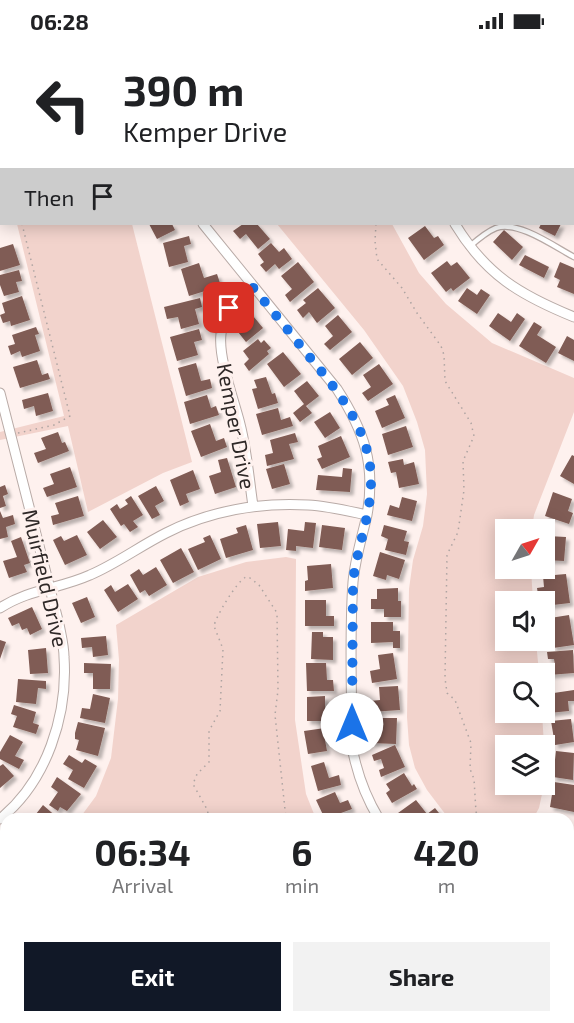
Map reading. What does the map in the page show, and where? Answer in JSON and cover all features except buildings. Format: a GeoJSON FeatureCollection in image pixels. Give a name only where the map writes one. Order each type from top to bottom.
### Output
{"type":"FeatureCollection","features":[{"type":"Feature","properties":{"kind":"street"},"geometry":{"type":"LineString","coordinates":[[205,225],[337,389],[354,416],[366,448],[371,481],[367,514],[356,558],[352,597],[352,747],[356,769],[365,795],[376,813]]}},
{"type":"Feature","properties":{"kind":"street"},"geometry":{"type":"LineString","coordinates":[[456,225],[469,247],[490,270],[519,292],[542,305],[574,317]]}},
{"type":"Feature","properties":{"kind":"street","name":"Kemper Drive"},"geometry":{"type":"LineString","coordinates":[[251,285],[236,297],[229,308],[220,337],[224,363],[243,434],[253,506]]}},
{"type":"Feature","properties":{"kind":"street","name":"Muirfield Drive"},"geometry":{"type":"LineString","coordinates":[[0,393],[64,656],[64,691],[53,744],[39,771],[17,803],[6,813]]}},
{"type":"Feature","properties":{"kind":"street"},"geometry":{"type":"LineString","coordinates":[[0,608],[16,597],[79,580],[99,571],[185,524],[253,506],[310,505],[367,514]]}},
{"type":"Feature","properties":{"kind":"lane"},"geometry":{"type":"LineString","coordinates":[[469,247],[495,228],[503,226],[521,229],[574,257]]}},
{"type":"Feature","properties":{"kind":"path"},"geometry":{"type":"LineString","coordinates":[[11,434],[54,425],[70,416],[22,225]]}},
{"type":"Feature","properties":{"kind":"path"},"geometry":{"type":"LineString","coordinates":[[376,225],[377,259],[402,288],[441,346],[444,355],[445,381],[471,423],[474,436],[463,461],[464,490],[458,532],[447,555],[444,668],[447,693],[454,700],[471,743],[470,769],[474,779],[477,813]]}},
{"type":"Feature","properties":{"kind":"path"},"geometry":{"type":"LineString","coordinates":[[208,813],[193,784],[197,774],[210,762],[209,731],[220,711],[223,650],[214,626],[218,615],[239,582],[246,577],[259,585],[277,613],[278,690],[275,715],[285,813]]}},
{"type":"Feature","properties":{"kind":"shaded area"},"geometry":{"type":"Polygon","coordinates":[[[17,225],[132,225],[192,462],[163,473],[88,512],[68,426],[0,440],[0,432],[64,416],[17,225]]]}},
{"type":"Feature","properties":{"kind":"shaded area"},"geometry":{"type":"Polygon","coordinates":[[[278,225],[393,225],[419,273],[446,304],[492,343],[574,378],[574,412],[533,519],[495,519],[495,579],[532,579],[532,591],[495,591],[495,651],[537,651],[538,663],[495,663],[495,723],[543,723],[543,735],[495,735],[495,795],[542,795],[536,813],[444,813],[427,790],[415,768],[409,745],[407,717],[409,589],[413,560],[423,526],[427,494],[425,450],[403,386],[364,330],[278,225]]]}},
{"type":"Feature","properties":{"kind":"shaded area"},"geometry":{"type":"Polygon","coordinates":[[[286,557],[296,559],[295,720],[306,794],[314,813],[83,813],[96,796],[111,758],[118,699],[119,660],[116,625],[198,577],[246,562],[286,557]]]}},
{"type":"Feature","properties":{"kind":"route"},"geometry":{"type":"LineString","coordinates":[[229,308],[236,297],[251,285],[337,389],[354,416],[366,448],[371,481],[367,514],[353,581],[352,724]]}}]}
